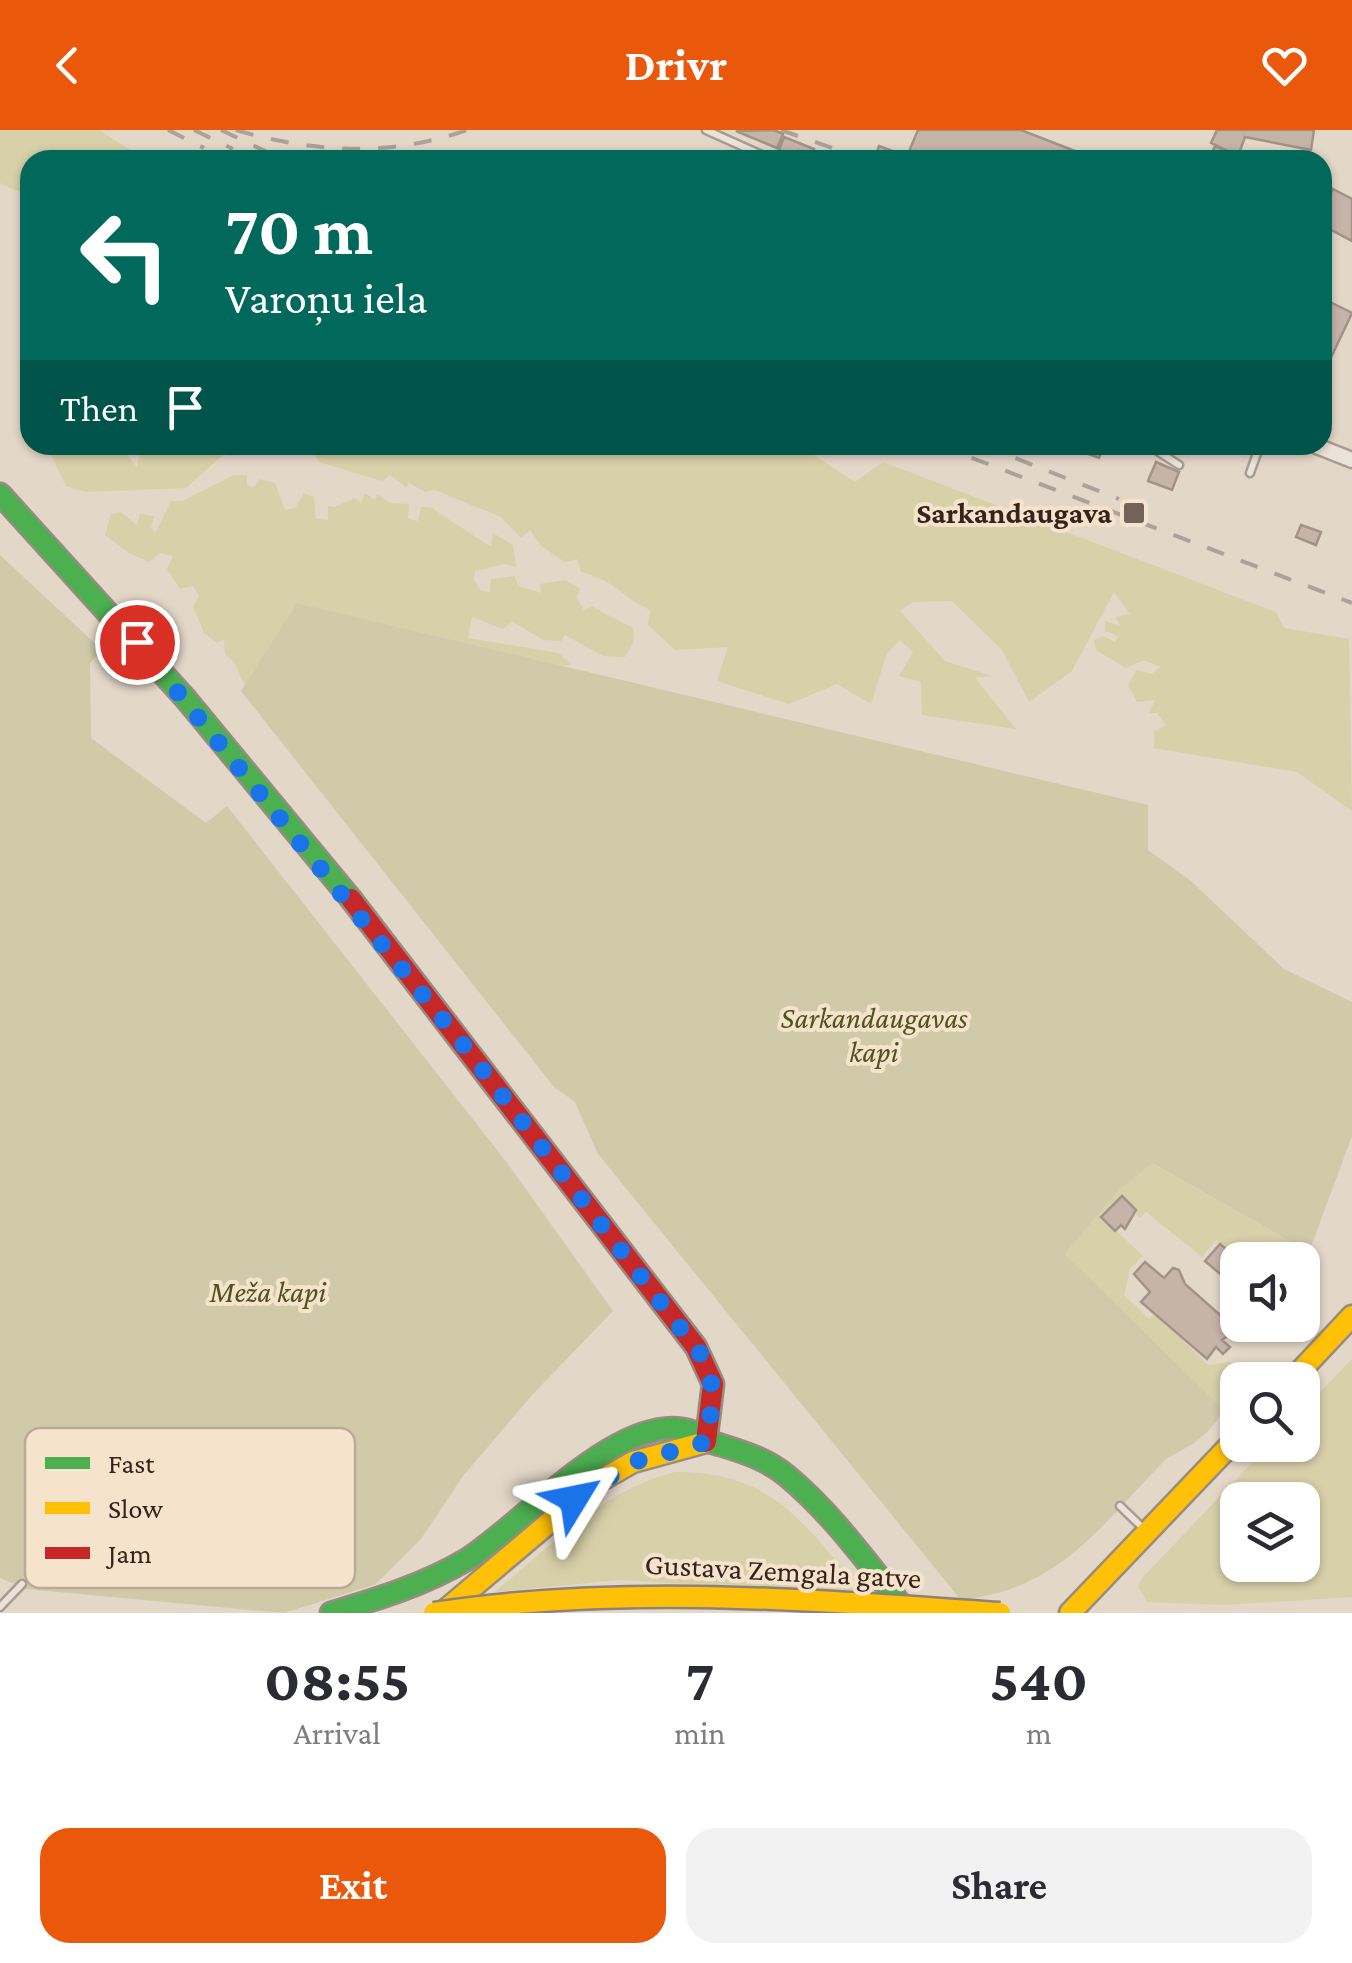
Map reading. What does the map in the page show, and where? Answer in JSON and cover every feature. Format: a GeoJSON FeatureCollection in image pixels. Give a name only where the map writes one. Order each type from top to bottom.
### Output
{"type":"FeatureCollection","features":[{"type":"Feature","properties":{"kind":"street"},"geometry":{"type":"LineString","coordinates":[[0,494],[182,693],[496,1086],[696,1347],[713,1384],[706,1442]]}},
{"type":"Feature","properties":{"kind":"street"},"geometry":{"type":"LineString","coordinates":[[1309,1362],[1352,1316]]}},
{"type":"Feature","properties":{"kind":"street"},"geometry":{"type":"LineString","coordinates":[[331,1613],[405,1591],[469,1559],[571,1474],[612,1448],[649,1435],[685,1430],[706,1442],[747,1451],[785,1474],[829,1518],[908,1613]]}},
{"type":"Feature","properties":{"kind":"street","name":"Gustava Zemgala gatve"},"geometry":{"type":"LineString","coordinates":[[438,1613],[596,1483],[633,1462],[706,1442]]}},
{"type":"Feature","properties":{"kind":"street"},"geometry":{"type":"LineString","coordinates":[[1070,1613],[1220,1456]]}},
{"type":"Feature","properties":{"kind":"street","name":"Gustava Zemgala gatve"},"geometry":{"type":"LineString","coordinates":[[438,1613],[568,1595],[638,1592],[1000,1613]]}},
{"type":"Feature","properties":{"kind":"lane"},"geometry":{"type":"LineString","coordinates":[[706,130],[751,150]]}},
{"type":"Feature","properties":{"kind":"lane"},"geometry":{"type":"LineString","coordinates":[[1161,455],[1178,465]]}},
{"type":"Feature","properties":{"kind":"lane"},"geometry":{"type":"LineString","coordinates":[[1250,473],[1256,455]]}},
{"type":"Feature","properties":{"kind":"lane"},"geometry":{"type":"LineString","coordinates":[[1120,1506],[1147,1532]]}},
{"type":"Feature","properties":{"kind":"lane"},"geometry":{"type":"LineString","coordinates":[[0,1607],[22,1584]]}},
{"type":"Feature","properties":{"kind":"shaded area"},"geometry":{"type":"Polygon","coordinates":[[[0,130],[99,130],[130,150],[20,150],[20,192],[0,183],[0,130]]]}},
{"type":"Feature","properties":{"kind":"shaded area"},"geometry":{"type":"Polygon","coordinates":[[[51,455],[128,455],[137,468],[139,455],[223,455],[186,488],[85,492],[66,486],[51,455]]]}},
{"type":"Feature","properties":{"kind":"shaded area"},"geometry":{"type":"Polygon","coordinates":[[[314,455],[813,455],[855,482],[883,462],[1276,612],[1284,628],[1349,639],[1352,811],[1297,772],[1154,748],[1154,732],[1166,725],[1157,713],[1149,713],[1155,700],[1137,702],[1128,685],[1137,670],[1152,674],[1160,667],[1144,660],[1126,668],[1096,650],[1094,640],[1103,636],[1115,642],[1118,636],[1105,631],[1105,621],[1120,626],[1116,617],[1130,614],[1114,592],[1072,671],[1029,702],[1002,650],[952,601],[913,602],[900,611],[945,661],[992,676],[975,678],[1016,729],[922,715],[921,682],[899,676],[913,652],[900,640],[887,653],[871,704],[837,684],[789,704],[717,681],[728,647],[675,650],[648,625],[650,610],[603,580],[581,572],[577,559],[565,562],[541,546],[530,530],[521,538],[501,517],[435,490],[425,492],[408,482],[407,488],[390,475],[382,481],[319,462],[314,455]]]}},
{"type":"Feature","properties":{"kind":"shaded area"},"geometry":{"type":"Polygon","coordinates":[[[234,475],[247,475],[247,486],[254,487],[260,479],[275,483],[285,510],[295,508],[304,493],[314,497],[316,519],[328,520],[328,506],[335,507],[354,498],[361,503],[365,493],[375,500],[377,494],[390,503],[409,504],[408,519],[418,521],[421,507],[430,507],[491,547],[493,533],[513,545],[516,567],[505,564],[475,571],[474,580],[481,591],[490,592],[491,579],[515,576],[518,586],[541,593],[540,584],[566,580],[580,589],[577,597],[584,611],[591,606],[633,628],[634,641],[625,657],[603,656],[565,635],[561,641],[543,640],[512,621],[503,629],[472,617],[468,638],[559,653],[571,665],[559,665],[297,603],[245,686],[234,662],[225,654],[224,639],[217,643],[204,633],[193,607],[199,596],[193,586],[180,589],[167,569],[173,556],[160,553],[149,562],[105,535],[111,514],[121,512],[137,525],[140,514],[154,516],[151,528],[156,532],[171,501],[182,501],[234,475]]]}},
{"type":"Feature","properties":{"kind":"shaded area"},"geometry":{"type":"Polygon","coordinates":[[[1151,1163],[1291,1242],[1220,1243],[1216,1240],[1202,1257],[1146,1212],[1140,1218],[1122,1196],[1102,1217],[1143,1256],[1130,1269],[1124,1295],[1149,1319],[1155,1313],[1208,1365],[1220,1363],[1220,1406],[1065,1254],[1119,1190],[1151,1163]]]}},
{"type":"Feature","properties":{"kind":"shaded area"},"geometry":{"type":"Polygon","coordinates":[[[1352,1359],[1352,1597],[1224,1605],[1147,1602],[1138,1586],[1144,1576],[1220,1496],[1220,1582],[1320,1582],[1320,1482],[1234,1482],[1253,1462],[1320,1462],[1320,1392],[1352,1359]]]}},
{"type":"Feature","properties":{"kind":"shaded area"},"geometry":{"type":"Polygon","coordinates":[[[675,1472],[724,1477],[780,1503],[842,1567],[856,1593],[619,1580],[495,1592],[601,1505],[649,1480],[675,1472]]]}},
{"type":"Feature","properties":{"kind":"green space","name":"Meža kapi"},"geometry":{"type":"Polygon","coordinates":[[[0,555],[102,650],[90,663],[91,738],[206,823],[227,806],[508,1164],[613,1311],[533,1394],[463,1476],[421,1539],[376,1584],[284,1613],[26,1589],[0,1578],[0,555]]]}},
{"type":"Feature","properties":{"kind":"green space","name":"Sarkandaugavas kapi"},"geometry":{"type":"Polygon","coordinates":[[[297,603],[1148,805],[1148,850],[1191,881],[1284,969],[1352,1002],[1352,1136],[1313,1242],[1291,1242],[1152,1163],[1119,1190],[1065,1254],[1220,1406],[1213,1425],[1192,1444],[1167,1458],[1099,1529],[1053,1568],[1026,1583],[961,1600],[598,1154],[575,1102],[554,1087],[241,691],[297,603]]]}},
{"type":"Feature","properties":{"kind":"building"},"geometry":{"type":"Polygon","coordinates":[[[774,130],[783,134],[777,148],[736,131],[774,130]]]}},
{"type":"Feature","properties":{"kind":"building"},"geometry":{"type":"Polygon","coordinates":[[[918,130],[1021,130],[1072,150],[910,150],[918,130]]]}},
{"type":"Feature","properties":{"kind":"building"},"geometry":{"type":"Polygon","coordinates":[[[1217,130],[1314,130],[1311,150],[1245,137],[1240,150],[1226,150],[1211,143],[1217,130]]]}},
{"type":"Feature","properties":{"kind":"building"},"geometry":{"type":"Polygon","coordinates":[[[784,137],[814,149],[814,150],[779,150],[784,137]]]}},
{"type":"Feature","properties":{"kind":"building"},"geometry":{"type":"Polygon","coordinates":[[[1332,191],[1352,199],[1352,241],[1332,230],[1332,191]]]}},
{"type":"Feature","properties":{"kind":"building"},"geometry":{"type":"Polygon","coordinates":[[[1332,303],[1352,313],[1332,355],[1332,303]]]}},
{"type":"Feature","properties":{"kind":"building"},"geometry":{"type":"Polygon","coordinates":[[[1156,462],[1179,472],[1172,490],[1148,481],[1156,462]]]}},
{"type":"Feature","properties":{"kind":"building"},"geometry":{"type":"Polygon","coordinates":[[[1301,525],[1321,532],[1316,545],[1296,537],[1301,525]]]}},
{"type":"Feature","properties":{"kind":"building"},"geometry":{"type":"Polygon","coordinates":[[[1122,1196],[1136,1210],[1125,1229],[1121,1225],[1115,1231],[1101,1217],[1122,1196]]]}},
{"type":"Feature","properties":{"kind":"building"},"geometry":{"type":"Polygon","coordinates":[[[1220,1244],[1220,1274],[1205,1261],[1220,1244]]]}},
{"type":"Feature","properties":{"kind":"building"},"geometry":{"type":"Polygon","coordinates":[[[1145,1262],[1164,1278],[1173,1268],[1179,1270],[1185,1284],[1220,1315],[1220,1342],[1230,1347],[1223,1354],[1216,1347],[1207,1359],[1141,1302],[1150,1292],[1134,1274],[1145,1262]]]}},
{"type":"Feature","properties":{"kind":"railway"},"geometry":{"type":"LineString","coordinates":[[168,130],[204,148]]}},
{"type":"Feature","properties":{"kind":"railway"},"geometry":{"type":"LineString","coordinates":[[194,130],[233,149]]}},
{"type":"Feature","properties":{"kind":"railway"},"geometry":{"type":"LineString","coordinates":[[221,130],[263,150]]}},
{"type":"Feature","properties":{"kind":"railway"},"geometry":{"type":"LineString","coordinates":[[236,130],[294,143],[352,149],[409,145],[467,130]]}},
{"type":"Feature","properties":{"kind":"railway"},"geometry":{"type":"LineString","coordinates":[[781,130],[838,150]]}},
{"type":"Feature","properties":{"kind":"railway"},"geometry":{"type":"LineString","coordinates":[[964,455],[1352,603]]}},
{"type":"Feature","properties":{"kind":"railway"},"geometry":{"type":"LineString","coordinates":[[1007,455],[1119,499]]}},
{"type":"Feature","properties":{"kind":"traffic: fast"},"geometry":{"type":"LineString","coordinates":[[0,494],[185,698],[351,899]]}},
{"type":"Feature","properties":{"kind":"traffic: fast"},"geometry":{"type":"LineString","coordinates":[[331,1613],[400,1591],[450,1569],[604,1453],[634,1437],[664,1429],[691,1431],[778,1469],[836,1524],[908,1613]]}},
{"type":"Feature","properties":{"kind":"traffic: slow"},"geometry":{"type":"LineString","coordinates":[[1309,1362],[1352,1316]]}},
{"type":"Feature","properties":{"kind":"traffic: slow"},"geometry":{"type":"LineString","coordinates":[[442,1613],[596,1483],[633,1462],[706,1442]]}},
{"type":"Feature","properties":{"kind":"traffic: slow"},"geometry":{"type":"LineString","coordinates":[[1070,1613],[1220,1456]]}},
{"type":"Feature","properties":{"kind":"traffic: slow"},"geometry":{"type":"LineString","coordinates":[[434,1613],[505,1604],[646,1597],[787,1600],[1000,1613]]}},
{"type":"Feature","properties":{"kind":"traffic: jam"},"geometry":{"type":"LineString","coordinates":[[351,899],[696,1347],[713,1384],[706,1442]]}},
{"type":"Feature","properties":{"kind":"place","name":"Sarkandaugava"},"geometry":{"type":"Point","coordinates":[1134,513]}},
{"type":"Feature","properties":{"kind":"route"},"geometry":{"type":"LineString","coordinates":[[137,642],[329,874],[562,1170],[705,1360],[714,1394],[706,1442],[633,1462],[574,1499]]}}]}
